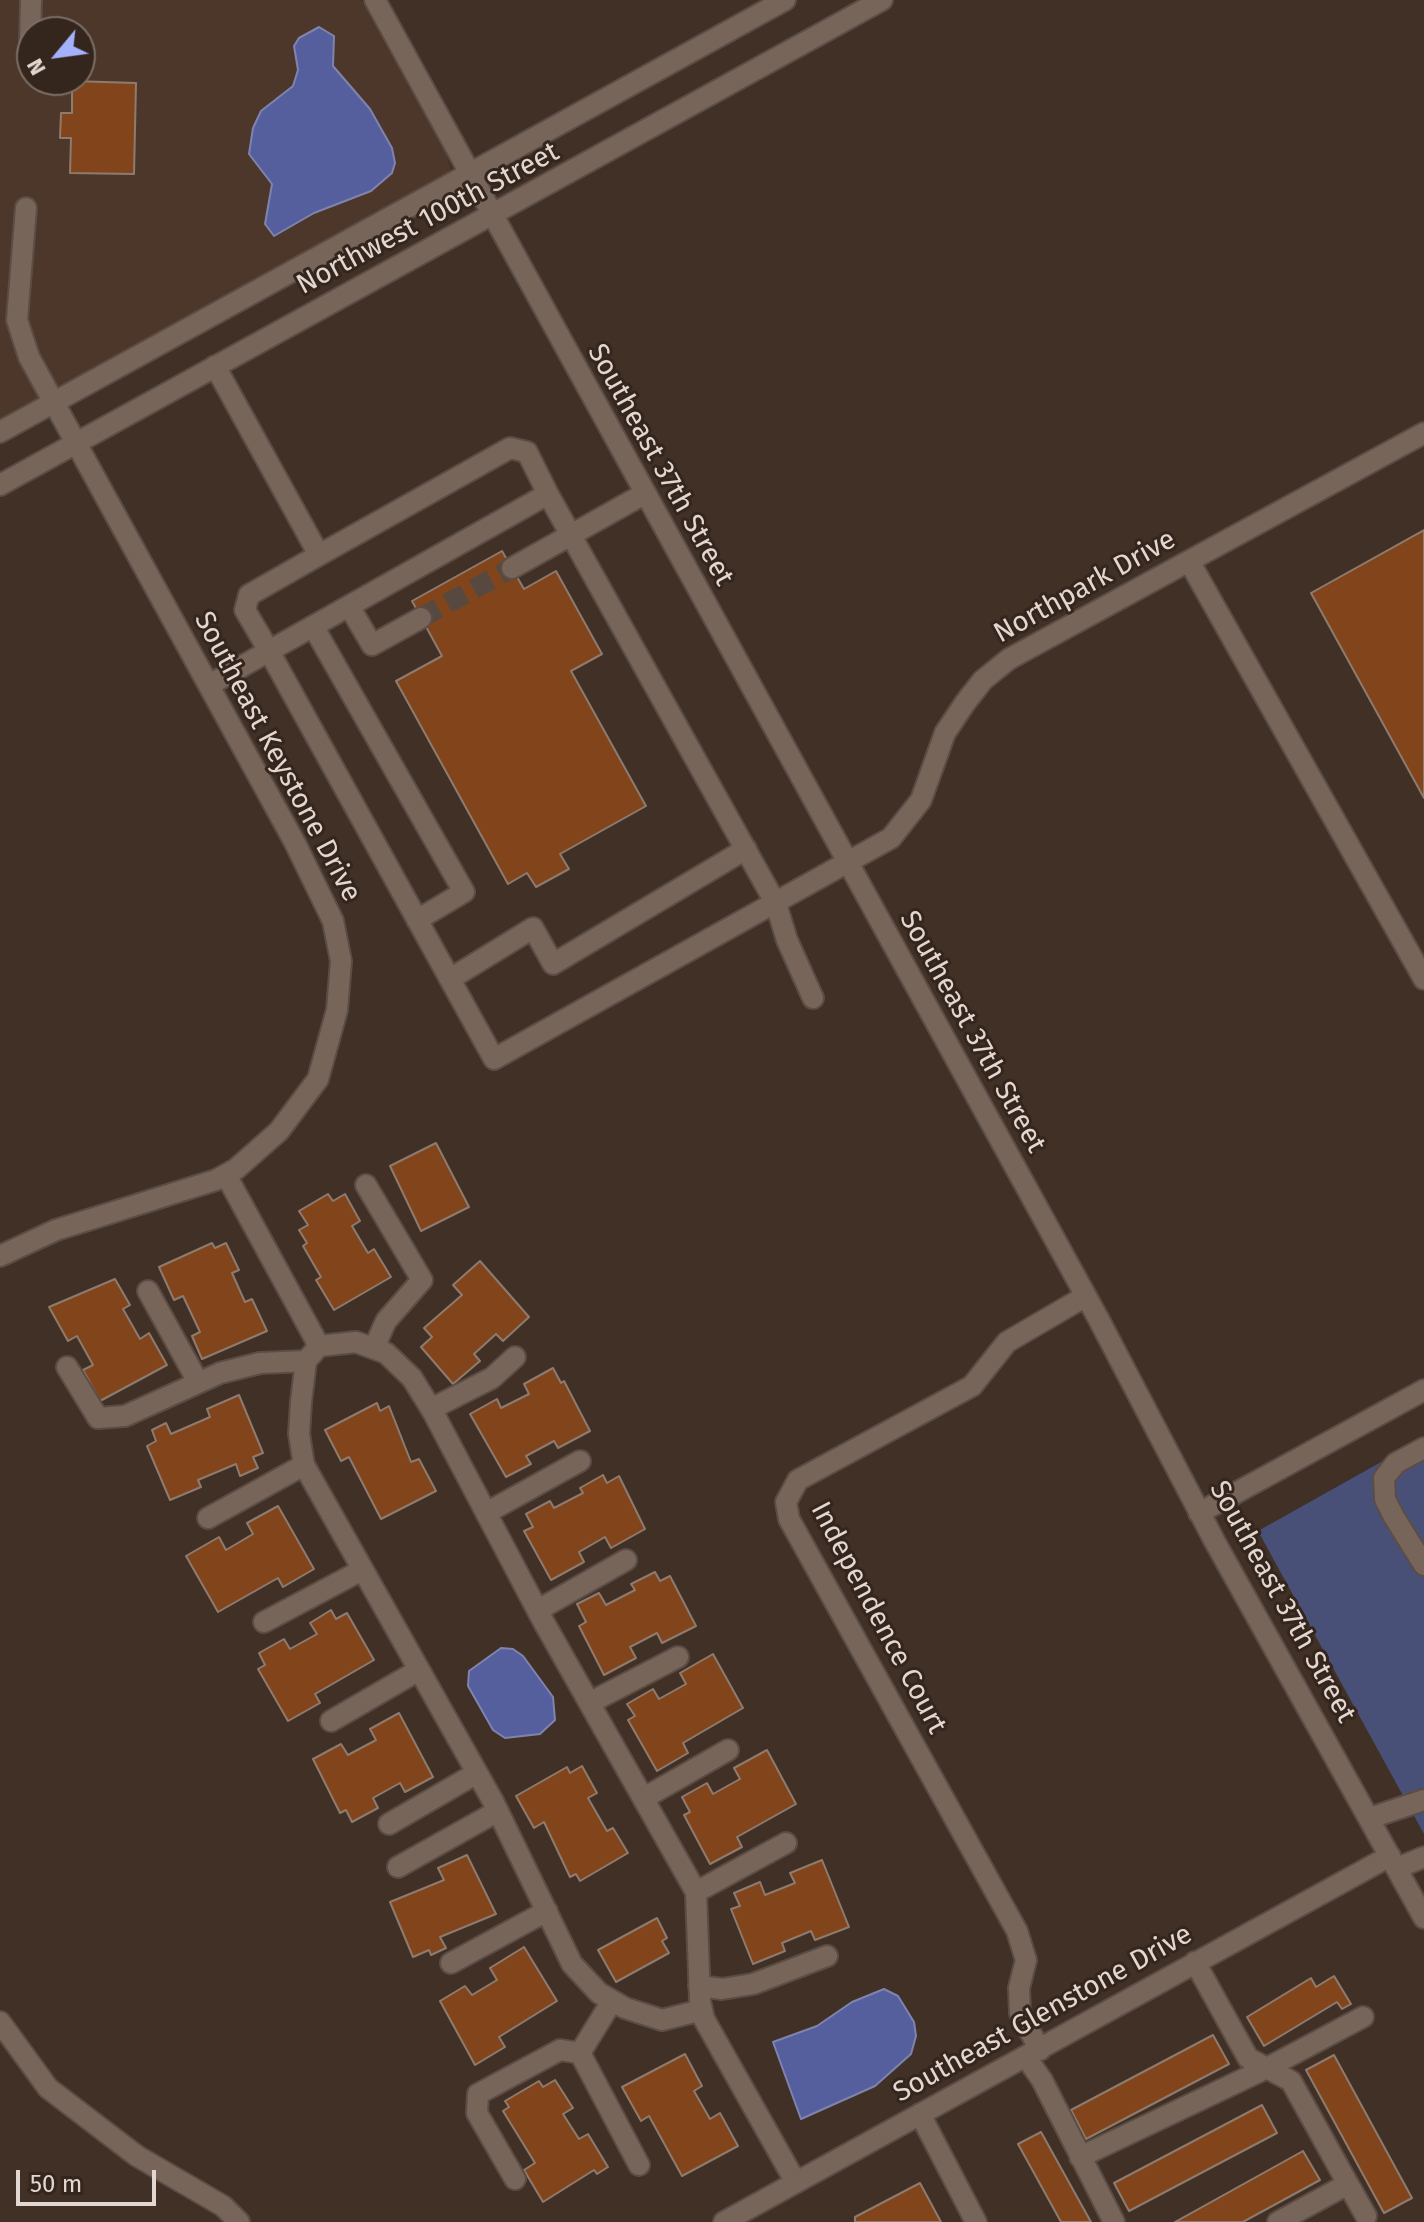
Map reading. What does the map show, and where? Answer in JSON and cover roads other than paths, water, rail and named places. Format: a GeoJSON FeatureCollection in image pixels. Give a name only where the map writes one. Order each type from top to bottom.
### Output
{"type":"FeatureCollection","features":[{"type":"Feature","properties":{"kind":"street","name":"Southeast 37th Street"},"geometry":{"type":"LineString","coordinates":[[375,0],[1086,1296],[1199,1513],[1424,1918]]}},
{"type":"Feature","properties":{"kind":"street","name":"Northwest 100th Street"},"geometry":{"type":"LineString","coordinates":[[0,432],[785,0]]}},
{"type":"Feature","properties":{"kind":"street","name":"Northwest 100th Street"},"geometry":{"type":"LineString","coordinates":[[0,485],[492,213],[536,193],[882,0]]}},
{"type":"Feature","properties":{"kind":"street","name":"Southeast Keystone Drive"},"geometry":{"type":"LineString","coordinates":[[0,1256],[95,1216],[226,1175],[279,1131],[318,1079],[337,1010],[341,961],[333,921],[209,685],[29,357],[9,290],[26,208]]}},
{"type":"Feature","properties":{"kind":"street"},"geometry":{"type":"LineString","coordinates":[[215,366],[319,555]]}},
{"type":"Feature","properties":{"kind":"street","name":"Northpark Drive"},"geometry":{"type":"LineString","coordinates":[[450,979],[494,1059],[848,864],[891,838],[906,822],[925,791],[945,733],[983,680],[1009,659],[1424,433]]}},
{"type":"Feature","properties":{"kind":"street"},"geometry":{"type":"LineString","coordinates":[[746,849],[553,964],[533,928],[450,979],[245,610],[249,595],[510,448],[527,452],[548,494],[571,534],[746,849],[776,904],[787,940],[813,998]]}},
{"type":"Feature","properties":{"kind":"street"},"geometry":{"type":"LineString","coordinates":[[209,685],[548,494]]}},
{"type":"Feature","properties":{"kind":"street"},"geometry":{"type":"LineString","coordinates":[[512,568],[644,494]]}},
{"type":"Feature","properties":{"kind":"street"},"geometry":{"type":"LineString","coordinates":[[1189,561],[1424,979]]}},
{"type":"Feature","properties":{"kind":"street"},"geometry":{"type":"LineString","coordinates":[[349,606],[372,645],[421,618]]}},
{"type":"Feature","properties":{"kind":"street"},"geometry":{"type":"LineString","coordinates":[[313,626],[464,892],[417,920]]}},
{"type":"Feature","properties":{"kind":"street"},"geometry":{"type":"LineString","coordinates":[[226,1175],[312,1354],[299,1434],[304,1465],[498,1811],[572,1964],[599,1993],[662,2020],[702,2010]]}},
{"type":"Feature","properties":{"kind":"street"},"geometry":{"type":"LineString","coordinates":[[366,1185],[422,1280],[386,1321],[374,1348]]}},
{"type":"Feature","properties":{"kind":"street"},"geometry":{"type":"LineString","coordinates":[[148,1291],[198,1382]]}},
{"type":"Feature","properties":{"kind":"street","name":"Independence Court"},"geometry":{"type":"LineString","coordinates":[[1033,2054],[1020,2013],[1019,1988],[1026,1960],[1017,1931],[789,1519],[786,1502],[798,1480],[972,1386],[1007,1342],[1086,1296]]}},
{"type":"Feature","properties":{"kind":"street"},"geometry":{"type":"LineString","coordinates":[[67,1367],[98,1418],[125,1416],[198,1382],[260,1363],[356,1342],[386,1353],[412,1378],[696,1892],[702,2010],[795,2181]]}},
{"type":"Feature","properties":{"kind":"street"},"geometry":{"type":"LineString","coordinates":[[431,1409],[492,1378],[515,1357]]}},
{"type":"Feature","properties":{"kind":"street"},"geometry":{"type":"LineString","coordinates":[[1199,1513],[1424,1390]]}},
{"type":"Feature","properties":{"kind":"street"},"geometry":{"type":"LineString","coordinates":[[1424,1448],[1396,1463],[1384,1478],[1385,1499],[1424,1565]]}},
{"type":"Feature","properties":{"kind":"street"},"geometry":{"type":"LineString","coordinates":[[486,1513],[580,1461]]}},
{"type":"Feature","properties":{"kind":"street"},"geometry":{"type":"LineString","coordinates":[[208,1518],[304,1465]]}},
{"type":"Feature","properties":{"kind":"street"},"geometry":{"type":"LineString","coordinates":[[538,1610],[626,1560]]}},
{"type":"Feature","properties":{"kind":"street"},"geometry":{"type":"LineString","coordinates":[[264,1622],[362,1570]]}},
{"type":"Feature","properties":{"kind":"street"},"geometry":{"type":"LineString","coordinates":[[591,1702],[678,1657]]}},
{"type":"Feature","properties":{"kind":"street"},"geometry":{"type":"LineString","coordinates":[[331,1721],[419,1670]]}},
{"type":"Feature","properties":{"kind":"street"},"geometry":{"type":"LineString","coordinates":[[644,1798],[728,1750]]}},
{"type":"Feature","properties":{"kind":"street"},"geometry":{"type":"LineString","coordinates":[[389,1824],[477,1773]]}},
{"type":"Feature","properties":{"kind":"street"},"geometry":{"type":"LineString","coordinates":[[1370,1818],[1424,1800]]}},
{"type":"Feature","properties":{"kind":"street"},"geometry":{"type":"LineString","coordinates":[[398,1867],[498,1811]]}},
{"type":"Feature","properties":{"kind":"street"},"geometry":{"type":"LineString","coordinates":[[696,1892],[786,1843]]}},
{"type":"Feature","properties":{"kind":"street","name":"Southeast Glenstone Drive"},"geometry":{"type":"LineString","coordinates":[[724,2222],[1195,1962],[1393,1862],[1424,1857]]}},
{"type":"Feature","properties":{"kind":"street"},"geometry":{"type":"LineString","coordinates":[[451,1963],[547,1911]]}},
{"type":"Feature","properties":{"kind":"street"},"geometry":{"type":"LineString","coordinates":[[699,1986],[722,1989],[753,1984],[827,1956]]}},
{"type":"Feature","properties":{"kind":"street"},"geometry":{"type":"LineString","coordinates":[[1195,1962],[1248,2058],[1291,2081],[1366,2216]]}},
{"type":"Feature","properties":{"kind":"street"},"geometry":{"type":"LineString","coordinates":[[580,2053],[612,2001]]}},
{"type":"Feature","properties":{"kind":"street"},"geometry":{"type":"LineString","coordinates":[[1080,2157],[1267,2068],[1363,2017]]}},
{"type":"Feature","properties":{"kind":"street"},"geometry":{"type":"LineString","coordinates":[[0,2022],[48,2088],[137,2156],[223,2206],[239,2222]]}},
{"type":"Feature","properties":{"kind":"street"},"geometry":{"type":"LineString","coordinates":[[515,2179],[477,2113],[478,2094],[560,2050],[580,2053]]}},
{"type":"Feature","properties":{"kind":"street"},"geometry":{"type":"LineString","coordinates":[[580,2053],[639,2165]]}},
{"type":"Feature","properties":{"kind":"street"},"geometry":{"type":"LineString","coordinates":[[1033,2054],[1042,2080],[1114,2222]]}},
{"type":"Feature","properties":{"kind":"street"},"geometry":{"type":"LineString","coordinates":[[920,2114],[976,2222]]}},
{"type":"Feature","properties":{"kind":"street"},"geometry":{"type":"LineString","coordinates":[[1278,2222],[1348,2184]]}},
{"type":"Feature","properties":{"kind":"tunnel"},"geometry":{"type":"LineString","coordinates":[[421,618],[512,568]]}}]}
